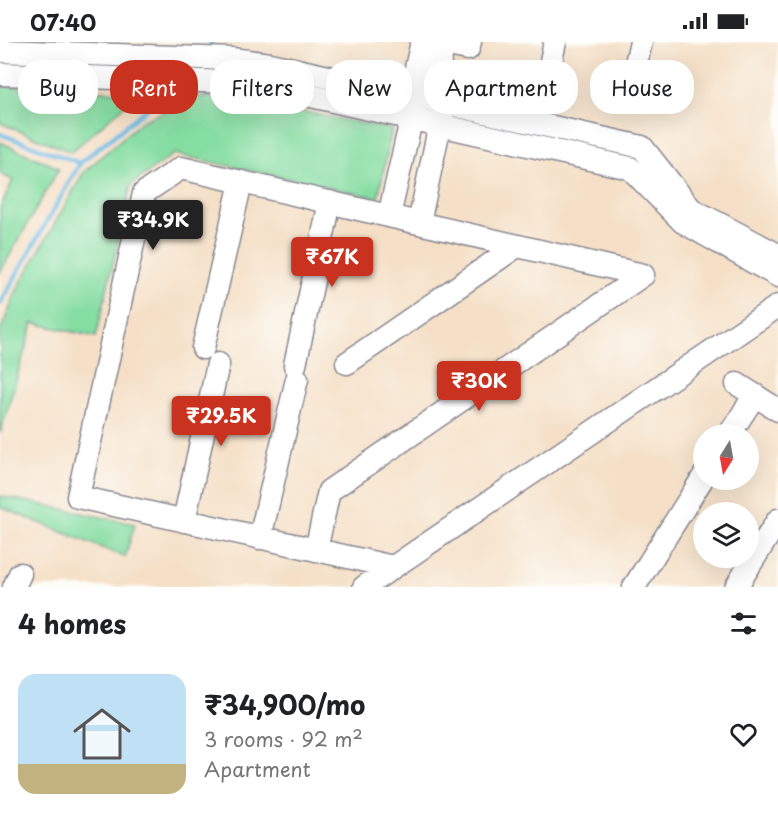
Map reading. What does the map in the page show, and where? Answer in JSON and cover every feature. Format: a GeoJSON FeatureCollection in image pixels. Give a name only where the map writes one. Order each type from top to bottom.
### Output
{"type":"FeatureCollection","features":[{"type":"Feature","properties":{"kind":"street"},"geometry":{"type":"LineString","coordinates":[[432,60],[434,43],[468,50],[470,42]]}},
{"type":"Feature","properties":{"kind":"street"},"geometry":{"type":"LineString","coordinates":[[551,60],[555,42]]}},
{"type":"Feature","properties":{"kind":"street"},"geometry":{"type":"LineString","coordinates":[[636,60],[640,42]]}},
{"type":"Feature","properties":{"kind":"street"},"geometry":{"type":"LineString","coordinates":[[0,51],[232,59],[270,64],[424,98]]}},
{"type":"Feature","properties":{"kind":"street"},"geometry":{"type":"LineString","coordinates":[[0,74],[267,86],[630,168],[683,222],[778,276]]}},
{"type":"Feature","properties":{"kind":"street"},"geometry":{"type":"LineString","coordinates":[[389,216],[412,118],[424,101]]}},
{"type":"Feature","properties":{"kind":"street"},"geometry":{"type":"LineString","coordinates":[[419,223],[440,125],[434,114]]}},
{"type":"Feature","properties":{"kind":"street"},"geometry":{"type":"LineString","coordinates":[[497,114],[642,147],[691,209],[778,255]]}},
{"type":"Feature","properties":{"kind":"street"},"geometry":{"type":"LineString","coordinates":[[316,550],[329,491],[642,275],[181,168],[144,193],[78,497],[184,520],[260,538],[393,567]]}},
{"type":"Feature","properties":{"kind":"street"},"geometry":{"type":"LineString","coordinates":[[184,520],[241,182]]}},
{"type":"Feature","properties":{"kind":"street"},"geometry":{"type":"LineString","coordinates":[[260,538],[330,202]]}},
{"type":"Feature","properties":{"kind":"street"},"geometry":{"type":"LineString","coordinates":[[347,363],[517,246]]}},
{"type":"Feature","properties":{"kind":"street"},"geometry":{"type":"LineString","coordinates":[[364,587],[778,306]]}},
{"type":"Feature","properties":{"kind":"street"},"geometry":{"type":"LineString","coordinates":[[733,424],[746,389],[778,410]]}},
{"type":"Feature","properties":{"kind":"street"},"geometry":{"type":"LineString","coordinates":[[634,587],[695,490]]}},
{"type":"Feature","properties":{"kind":"street"},"geometry":{"type":"LineString","coordinates":[[736,587],[778,520]]}},
{"type":"Feature","properties":{"kind":"green space"},"geometry":{"type":"Polygon","coordinates":[[[0,86],[18,87],[18,114],[98,114],[98,91],[110,92],[110,114],[115,114],[71,152],[0,123],[0,86]]]}},
{"type":"Feature","properties":{"kind":"green space"},"geometry":{"type":"Polygon","coordinates":[[[198,96],[210,97],[210,114],[314,114],[392,129],[378,198],[174,154],[131,185],[96,337],[33,323],[0,434],[0,332],[18,288],[84,172],[142,121],[159,114],[198,114],[198,96]]]}},
{"type":"Feature","properties":{"kind":"green space"},"geometry":{"type":"Polygon","coordinates":[[[0,142],[59,168],[0,273],[0,208],[13,180],[0,174],[0,142]]]}},
{"type":"Feature","properties":{"kind":"green space"},"geometry":{"type":"Polygon","coordinates":[[[0,496],[135,524],[125,557],[0,507],[0,496]]]}},
{"type":"Feature","properties":{"kind":"waterway"},"geometry":{"type":"LineString","coordinates":[[209,46],[213,42]]}},
{"type":"Feature","properties":{"kind":"waterway"},"geometry":{"type":"LineString","coordinates":[[0,134],[80,163],[140,114]]}},
{"type":"Feature","properties":{"kind":"waterway"},"geometry":{"type":"LineString","coordinates":[[0,304],[80,163]]}}]}
